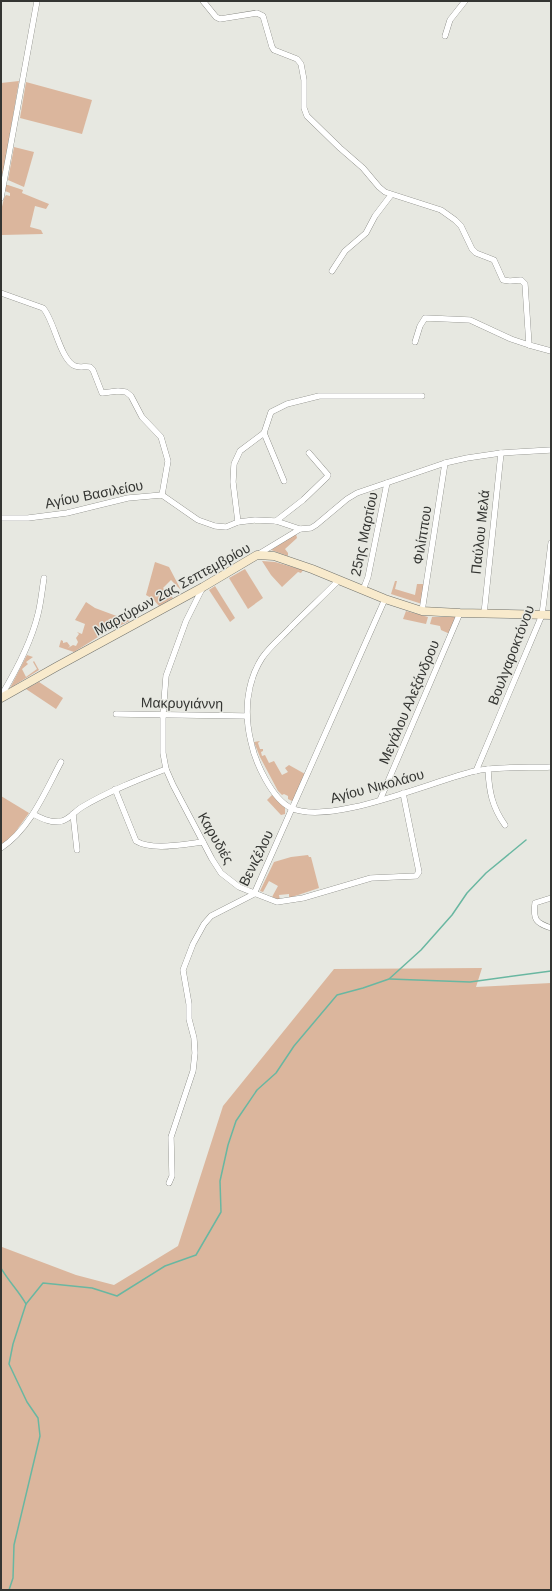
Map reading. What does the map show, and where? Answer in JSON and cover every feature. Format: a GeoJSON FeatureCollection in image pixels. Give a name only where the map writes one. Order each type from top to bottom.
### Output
{"type":"FeatureCollection","features":[{"type":"Feature","properties":{"kind":"street"},"geometry":{"type":"LineString","coordinates":[[1,198],[37,1]]}},
{"type":"Feature","properties":{"kind":"street"},"geometry":{"type":"LineString","coordinates":[[203,1],[216,17],[224,18],[257,13],[263,16],[274,50],[297,60],[301,64],[304,80],[304,108],[307,116],[363,168],[379,187],[391,195],[441,210],[461,226],[472,249],[476,253],[494,260],[503,280],[510,282],[521,280],[523,282],[526,297],[529,345]]}},
{"type":"Feature","properties":{"kind":"street"},"geometry":{"type":"LineString","coordinates":[[445,36],[450,20],[465,1]]}},
{"type":"Feature","properties":{"kind":"street"},"geometry":{"type":"LineString","coordinates":[[332,271],[345,251],[366,233],[375,216],[391,195]]}},
{"type":"Feature","properties":{"kind":"street"},"geometry":{"type":"LineString","coordinates":[[1,293],[43,308],[47,312],[68,360],[73,366],[78,368],[90,367],[93,370],[102,392],[126,392],[131,396],[142,417],[161,437],[167,454],[167,471],[162,495]]}},
{"type":"Feature","properties":{"kind":"street"},"geometry":{"type":"LineString","coordinates":[[415,342],[420,326],[425,318],[470,320],[510,339],[551,351]]}},
{"type":"Feature","properties":{"kind":"street"},"geometry":{"type":"LineString","coordinates":[[238,522],[233,482],[235,460],[240,451],[264,433],[271,412],[287,404],[319,396],[422,396]]}},
{"type":"Feature","properties":{"kind":"street"},"geometry":{"type":"LineString","coordinates":[[264,433],[284,481]]}},
{"type":"Feature","properties":{"kind":"street"},"geometry":{"type":"LineString","coordinates":[[257,555],[300,529],[311,528],[316,525],[347,499],[387,483],[445,463],[467,458],[501,453],[551,450]]}},
{"type":"Feature","properties":{"kind":"street","name":"Παύλου Μελά"},"geometry":{"type":"LineString","coordinates":[[484,614],[501,453]]}},
{"type":"Feature","properties":{"kind":"street"},"geometry":{"type":"LineString","coordinates":[[276,521],[303,500],[328,475],[309,454]]}},
{"type":"Feature","properties":{"kind":"street","name":"Φιλίππου"},"geometry":{"type":"LineString","coordinates":[[422,611],[445,463]]}},
{"type":"Feature","properties":{"kind":"street","name":"25ης Μαρτίου"},"geometry":{"type":"LineString","coordinates":[[363,590],[368,577],[387,483]]}},
{"type":"Feature","properties":{"kind":"street","name":"Αγίου Βασιλείου"},"geometry":{"type":"LineString","coordinates":[[1,518],[28,518],[67,513],[128,498],[162,495],[198,520],[215,526],[226,527],[238,522],[255,520],[276,521],[300,529]]}},
{"type":"Feature","properties":{"kind":"street","name":"Βουλγαροκτόνου"},"geometry":{"type":"LineString","coordinates":[[476,770],[542,616],[551,543]]}},
{"type":"Feature","properties":{"kind":"street","name":"Μαρτύρων 2ας Σεπτεμβρίου"},"geometry":{"type":"LineString","coordinates":[[1,697],[203,587],[257,555],[274,556],[312,569],[385,599],[422,611],[460,614],[551,615]]}},
{"type":"Feature","properties":{"kind":"street"},"geometry":{"type":"LineString","coordinates":[[1,697],[25,653],[33,633],[44,578]]}},
{"type":"Feature","properties":{"kind":"street"},"geometry":{"type":"LineString","coordinates":[[292,809],[280,800],[271,788],[256,760],[248,732],[247,706],[250,686],[262,658],[338,580]]}},
{"type":"Feature","properties":{"kind":"street","name":"Καρυδιές"},"geometry":{"type":"LineString","coordinates":[[203,587],[186,621],[166,676],[163,753],[166,769],[173,785],[221,873],[239,887],[277,902],[303,898],[371,878],[416,876],[419,872],[403,793]]}},
{"type":"Feature","properties":{"kind":"street","name":"Βενιζέλου"},"geometry":{"type":"LineString","coordinates":[[169,1183],[172,1176],[171,1137],[193,1071],[195,1053],[183,970],[200,931],[211,916],[254,894],[385,599]]}},
{"type":"Feature","properties":{"kind":"street","name":"Μεγάλου Αλεξάνδρου"},"geometry":{"type":"LineString","coordinates":[[380,800],[460,614]]}},
{"type":"Feature","properties":{"kind":"street","name":"Μακρυγιάννη"},"geometry":{"type":"LineString","coordinates":[[116,714],[247,716]]}},
{"type":"Feature","properties":{"kind":"street"},"geometry":{"type":"LineString","coordinates":[[1,848],[11,841],[33,814],[61,762]]}},
{"type":"Feature","properties":{"kind":"street","name":"Αγίου Νικολάου"},"geometry":{"type":"LineString","coordinates":[[292,809],[307,812],[329,812],[350,808],[476,770],[551,767]]}},
{"type":"Feature","properties":{"kind":"street"},"geometry":{"type":"LineString","coordinates":[[33,814],[49,821],[60,822],[81,807],[107,795],[115,789],[166,769]]}},
{"type":"Feature","properties":{"kind":"street"},"geometry":{"type":"LineString","coordinates":[[488,769],[489,790],[498,815],[505,825]]}},
{"type":"Feature","properties":{"kind":"street"},"geometry":{"type":"LineString","coordinates":[[115,789],[136,841],[140,844],[150,846],[204,842]]}},
{"type":"Feature","properties":{"kind":"street"},"geometry":{"type":"LineString","coordinates":[[73,814],[77,850]]}},
{"type":"Feature","properties":{"kind":"street"},"geometry":{"type":"LineString","coordinates":[[551,898],[535,903],[534,911],[535,919],[541,924],[551,928]]}},
{"type":"Feature","properties":{"kind":"shaded area"},"geometry":{"type":"Polygon","coordinates":[[[19,81],[3,174],[1,173],[1,83],[19,81]]]}},
{"type":"Feature","properties":{"kind":"shaded area"},"geometry":{"type":"Polygon","coordinates":[[[26,82],[92,100],[82,134],[20,118],[26,82]]]}},
{"type":"Feature","properties":{"kind":"shaded area"},"geometry":{"type":"Polygon","coordinates":[[[14,147],[34,152],[24,187],[8,180],[14,147]]]}},
{"type":"Feature","properties":{"kind":"shaded area"},"geometry":{"type":"Polygon","coordinates":[[[6,185],[23,190],[22,193],[49,204],[46,209],[35,206],[30,227],[41,230],[43,234],[2,235],[1,211],[4,198],[6,195],[10,196],[10,193],[5,191],[6,185]]]}},
{"type":"Feature","properties":{"kind":"shaded area"},"geometry":{"type":"Polygon","coordinates":[[[296,534],[297,538],[285,549],[288,556],[271,550],[296,534]]]}},
{"type":"Feature","properties":{"kind":"shaded area"},"geometry":{"type":"Polygon","coordinates":[[[262,561],[275,562],[303,570],[301,573],[298,572],[282,587],[271,575],[262,561]]]}},
{"type":"Feature","properties":{"kind":"shaded area"},"geometry":{"type":"Polygon","coordinates":[[[155,562],[169,567],[181,590],[171,580],[163,588],[173,598],[159,606],[153,599],[146,595],[155,562]]]}},
{"type":"Feature","properties":{"kind":"shaded area"},"geometry":{"type":"Polygon","coordinates":[[[245,569],[263,598],[248,609],[229,578],[245,569]]]}},
{"type":"Feature","properties":{"kind":"shaded area"},"geometry":{"type":"Polygon","coordinates":[[[395,581],[397,581],[395,589],[415,595],[417,584],[425,584],[422,604],[391,594],[395,581]]]}},
{"type":"Feature","properties":{"kind":"shaded area"},"geometry":{"type":"Polygon","coordinates":[[[215,586],[235,618],[230,622],[209,590],[215,586]]]}},
{"type":"Feature","properties":{"kind":"shaded area"},"geometry":{"type":"Polygon","coordinates":[[[86,602],[95,608],[130,621],[106,632],[74,652],[59,647],[61,640],[63,643],[67,642],[70,646],[68,648],[73,645],[76,646],[78,642],[76,638],[79,634],[77,632],[82,634],[85,624],[75,620],[86,602]]]}},
{"type":"Feature","properties":{"kind":"shaded area"},"geometry":{"type":"Polygon","coordinates":[[[406,611],[428,617],[426,624],[403,619],[406,611]]]}},
{"type":"Feature","properties":{"kind":"shaded area"},"geometry":{"type":"Polygon","coordinates":[[[432,617],[455,617],[450,634],[441,630],[440,626],[430,624],[432,617]]]}},
{"type":"Feature","properties":{"kind":"shaded area"},"geometry":{"type":"Polygon","coordinates":[[[27,655],[33,657],[26,662],[28,664],[22,669],[26,677],[37,669],[33,662],[34,661],[39,670],[10,688],[27,655]]]}},
{"type":"Feature","properties":{"kind":"shaded area"},"geometry":{"type":"Polygon","coordinates":[[[39,682],[63,698],[56,709],[26,689],[39,682]]]}},
{"type":"Feature","properties":{"kind":"shaded area"},"geometry":{"type":"Polygon","coordinates":[[[260,741],[258,743],[260,749],[263,749],[261,752],[262,756],[265,755],[269,763],[274,761],[282,775],[288,772],[285,768],[289,765],[305,774],[295,800],[292,801],[288,799],[288,796],[284,794],[282,795],[278,791],[260,757],[254,742],[260,741]]]}},
{"type":"Feature","properties":{"kind":"shaded area"},"geometry":{"type":"Polygon","coordinates":[[[272,795],[285,807],[285,814],[281,815],[267,800],[272,795]]]}},
{"type":"Feature","properties":{"kind":"shaded area"},"geometry":{"type":"Polygon","coordinates":[[[1,796],[29,813],[11,838],[1,845],[1,796]]]}},
{"type":"Feature","properties":{"kind":"shaded area"},"geometry":{"type":"Polygon","coordinates":[[[308,855],[311,857],[319,888],[289,898],[289,894],[279,895],[280,900],[272,897],[278,886],[269,881],[263,892],[260,891],[274,862],[291,857],[308,855]]]}},
{"type":"Feature","properties":{"kind":"shaded area"},"geometry":{"type":"Polygon","coordinates":[[[482,968],[476,987],[551,983],[551,1590],[1,1590],[1,1245],[2,1247],[76,1275],[114,1285],[178,1246],[223,1106],[334,969],[482,968]]]}},
{"type":"Feature","properties":{"kind":"waterway"},"geometry":{"type":"LineString","coordinates":[[26,1304],[43,1283],[92,1288],[117,1296],[165,1266],[196,1255],[221,1212],[220,1181],[228,1145],[236,1121],[257,1090],[276,1073],[294,1046],[337,995],[389,979],[421,950],[452,915],[467,893],[486,873],[526,840]]}},
{"type":"Feature","properties":{"kind":"waterway"},"geometry":{"type":"LineString","coordinates":[[390,979],[470,982],[551,971]]}},
{"type":"Feature","properties":{"kind":"waterway"},"geometry":{"type":"LineString","coordinates":[[1,1268],[26,1304],[13,1344],[9,1364],[27,1402],[38,1418],[40,1436],[14,1545],[13,1578],[9,1590]]}}]}
